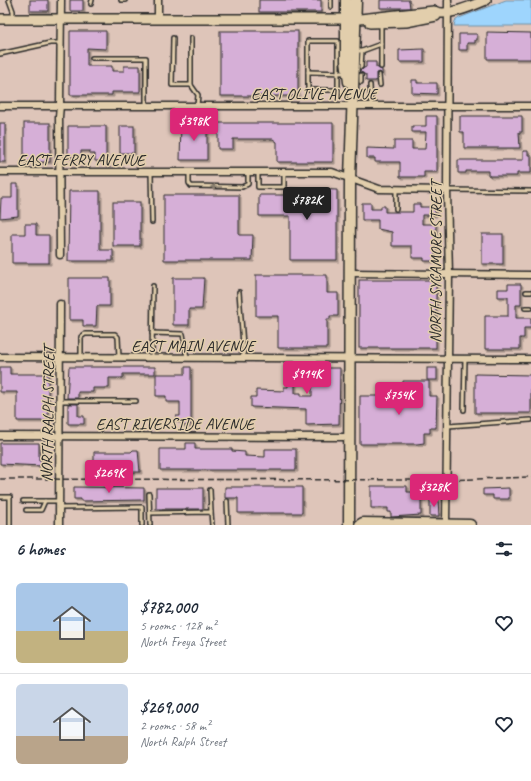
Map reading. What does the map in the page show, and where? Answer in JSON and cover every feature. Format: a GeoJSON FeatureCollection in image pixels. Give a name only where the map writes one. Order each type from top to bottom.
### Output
{"type":"FeatureCollection","features":[{"type":"Feature","properties":{"kind":"main road"},"geometry":{"type":"LineString","coordinates":[[346,0],[354,19],[358,51],[351,106],[349,525]]}},
{"type":"Feature","properties":{"kind":"main road"},"geometry":{"type":"LineString","coordinates":[[351,106],[343,73],[354,19],[356,0]]}},
{"type":"Feature","properties":{"kind":"main road"},"geometry":{"type":"LineString","coordinates":[[360,525],[363,523],[470,525]]}},
{"type":"Feature","properties":{"kind":"street"},"geometry":{"type":"LineString","coordinates":[[60,256],[59,117],[62,0]]}},
{"type":"Feature","properties":{"kind":"street"},"geometry":{"type":"LineString","coordinates":[[158,0],[158,19]]}},
{"type":"Feature","properties":{"kind":"street","name":"NORTH SYCAMORE STREET"},"geometry":{"type":"LineString","coordinates":[[446,524],[449,275],[447,190],[448,0]]}},
{"type":"Feature","properties":{"kind":"street"},"geometry":{"type":"LineString","coordinates":[[0,19],[354,19],[434,12],[439,14],[448,13],[486,0]]}},
{"type":"Feature","properties":{"kind":"street"},"geometry":{"type":"LineString","coordinates":[[354,19],[365,23],[406,22],[435,17],[439,14]]}},
{"type":"Feature","properties":{"kind":"street","name":"EAST OLIVE AVENUE"},"geometry":{"type":"LineString","coordinates":[[0,106],[531,106]]}},
{"type":"Feature","properties":{"kind":"street","name":"EAST FERRY AVENUE"},"geometry":{"type":"LineString","coordinates":[[0,172],[332,172],[372,188],[447,190]]}},
{"type":"Feature","properties":{"kind":"street"},"geometry":{"type":"LineString","coordinates":[[351,273],[449,275],[531,274]]}},
{"type":"Feature","properties":{"kind":"street","name":"NORTH RALPH STREET"},"geometry":{"type":"LineString","coordinates":[[59,525],[58,508],[61,358],[60,304]]}},
{"type":"Feature","properties":{"kind":"street","name":"EAST MAIN AVENUE"},"geometry":{"type":"LineString","coordinates":[[0,357],[350,357],[531,359]]}},
{"type":"Feature","properties":{"kind":"street","name":"EAST RIVERSIDE AVENUE"},"geometry":{"type":"LineString","coordinates":[[0,436],[350,437]]}},
{"type":"Feature","properties":{"kind":"lane"},"geometry":{"type":"LineString","coordinates":[[9,0],[13,11],[13,19]]}},
{"type":"Feature","properties":{"kind":"lane"},"geometry":{"type":"LineString","coordinates":[[91,4],[92,0]]}},
{"type":"Feature","properties":{"kind":"lane"},"geometry":{"type":"LineString","coordinates":[[331,0],[331,7]]}},
{"type":"Feature","properties":{"kind":"lane"},"geometry":{"type":"LineString","coordinates":[[380,23],[380,66]]}},
{"type":"Feature","properties":{"kind":"lane"},"geometry":{"type":"LineString","coordinates":[[173,38],[172,85],[191,85]]}},
{"type":"Feature","properties":{"kind":"lane"},"geometry":{"type":"LineString","coordinates":[[191,38],[191,85],[198,95],[197,106]]}},
{"type":"Feature","properties":{"kind":"lane"},"geometry":{"type":"LineString","coordinates":[[308,41],[338,41],[343,73],[338,90],[308,90],[308,72],[308,41]]}},
{"type":"Feature","properties":{"kind":"lane"},"geometry":{"type":"LineString","coordinates":[[0,54],[50,43],[61,43]]}},
{"type":"Feature","properties":{"kind":"lane"},"geometry":{"type":"LineString","coordinates":[[362,66],[358,51],[381,44]]}},
{"type":"Feature","properties":{"kind":"lane"},"geometry":{"type":"LineString","coordinates":[[92,58],[146,58],[146,106]]}},
{"type":"Feature","properties":{"kind":"lane"},"geometry":{"type":"LineString","coordinates":[[308,72],[343,73]]}},
{"type":"Feature","properties":{"kind":"lane"},"geometry":{"type":"LineString","coordinates":[[380,76],[380,85]]}},
{"type":"Feature","properties":{"kind":"lane"},"geometry":{"type":"LineString","coordinates":[[370,85],[371,106]]}},
{"type":"Feature","properties":{"kind":"lane"},"geometry":{"type":"LineString","coordinates":[[151,172],[152,222]]}},
{"type":"Feature","properties":{"kind":"lane"},"geometry":{"type":"LineString","coordinates":[[189,172],[189,182],[191,186],[242,187],[248,184],[248,172]]}},
{"type":"Feature","properties":{"kind":"lane"},"geometry":{"type":"LineString","coordinates":[[258,172],[258,187],[284,187],[284,172]]}},
{"type":"Feature","properties":{"kind":"lane"},"geometry":{"type":"LineString","coordinates":[[396,189],[396,209]]}},
{"type":"Feature","properties":{"kind":"lane"},"geometry":{"type":"LineString","coordinates":[[447,190],[531,191]]}},
{"type":"Feature","properties":{"kind":"lane"},"geometry":{"type":"LineString","coordinates":[[152,358],[153,286]]}},
{"type":"Feature","properties":{"kind":"lane"},"geometry":{"type":"LineString","coordinates":[[239,292],[244,358]]}},
{"type":"Feature","properties":{"kind":"lane"},"geometry":{"type":"LineString","coordinates":[[526,292],[531,292]]}},
{"type":"Feature","properties":{"kind":"lane"},"geometry":{"type":"LineString","coordinates":[[526,308],[531,308]]}},
{"type":"Feature","properties":{"kind":"lane"},"geometry":{"type":"LineString","coordinates":[[152,333],[183,334],[187,358]]}},
{"type":"Feature","properties":{"kind":"lane"},"geometry":{"type":"LineString","coordinates":[[81,358],[82,338],[85,334],[115,334],[118,337],[119,358]]}},
{"type":"Feature","properties":{"kind":"lane"},"geometry":{"type":"LineString","coordinates":[[464,410],[465,358]]}},
{"type":"Feature","properties":{"kind":"lane"},"geometry":{"type":"LineString","coordinates":[[60,401],[136,401]]}},
{"type":"Feature","properties":{"kind":"lane"},"geometry":{"type":"LineString","coordinates":[[448,426],[531,420]]}},
{"type":"Feature","properties":{"kind":"lane"},"geometry":{"type":"LineString","coordinates":[[210,490],[212,525]]}},
{"type":"Feature","properties":{"kind":"lane"},"geometry":{"type":"LineString","coordinates":[[149,494],[150,525]]}},
{"type":"Feature","properties":{"kind":"lane"},"geometry":{"type":"LineString","coordinates":[[0,497],[10,497],[10,525]]}},
{"type":"Feature","properties":{"kind":"lane"},"geometry":{"type":"LineString","coordinates":[[23,501],[59,501]]}},
{"type":"Feature","properties":{"kind":"lane"},"geometry":{"type":"LineString","coordinates":[[26,510],[41,510],[45,501]]}},
{"type":"Feature","properties":{"kind":"lane"},"geometry":{"type":"LineString","coordinates":[[227,501],[228,525]]}},
{"type":"Feature","properties":{"kind":"lane"},"geometry":{"type":"LineString","coordinates":[[58,508],[142,507],[142,525]]}},
{"type":"Feature","properties":{"kind":"lane"},"geometry":{"type":"LineString","coordinates":[[150,513],[211,512]]}},
{"type":"Feature","properties":{"kind":"water"},"geometry":{"type":"Polygon","coordinates":[[[506,0],[531,0],[531,26],[454,26],[455,21],[459,18],[506,0]]]}},
{"type":"Feature","properties":{"kind":"building"},"geometry":{"type":"Polygon","coordinates":[[[30,0],[48,0],[48,11],[30,11],[30,0]]]}},
{"type":"Feature","properties":{"kind":"building"},"geometry":{"type":"Polygon","coordinates":[[[70,0],[83,0],[83,11],[70,11],[70,0]]]}},
{"type":"Feature","properties":{"kind":"building"},"geometry":{"type":"Polygon","coordinates":[[[259,0],[321,0],[321,12],[259,12],[259,0]]]}},
{"type":"Feature","properties":{"kind":"building"},"geometry":{"type":"Polygon","coordinates":[[[380,0],[409,0],[410,8],[380,8],[380,0]]]}},
{"type":"Feature","properties":{"kind":"building"},"geometry":{"type":"Polygon","coordinates":[[[70,31],[106,31],[106,49],[87,48],[87,66],[112,66],[112,71],[124,71],[124,66],[140,66],[140,92],[112,92],[112,95],[70,95],[70,31]]]}},
{"type":"Feature","properties":{"kind":"building"},"geometry":{"type":"Polygon","coordinates":[[[220,31],[298,31],[298,96],[220,96],[220,31]]]}},
{"type":"Feature","properties":{"kind":"building"},"geometry":{"type":"Polygon","coordinates":[[[487,32],[531,33],[531,59],[487,59],[487,32]]]}},
{"type":"Feature","properties":{"kind":"building"},"geometry":{"type":"Polygon","coordinates":[[[459,34],[477,34],[477,40],[475,40],[475,43],[467,43],[467,50],[459,50],[459,34]]]}},
{"type":"Feature","properties":{"kind":"building"},"geometry":{"type":"Polygon","coordinates":[[[424,49],[424,62],[399,62],[399,50],[424,49]]]}},
{"type":"Feature","properties":{"kind":"building"},"geometry":{"type":"Polygon","coordinates":[[[366,62],[376,62],[376,67],[382,70],[382,75],[380,72],[376,73],[376,81],[366,81],[366,75],[360,72],[360,70],[366,67],[366,62]]]}},
{"type":"Feature","properties":{"kind":"building"},"geometry":{"type":"Polygon","coordinates":[[[412,80],[417,80],[417,83],[437,83],[437,94],[412,93],[412,80]]]}},
{"type":"Feature","properties":{"kind":"building"},"geometry":{"type":"Polygon","coordinates":[[[426,116],[437,116],[437,172],[424,172],[424,177],[400,177],[400,162],[375,162],[375,158],[367,158],[367,148],[394,149],[394,141],[412,141],[412,149],[425,149],[426,132],[412,132],[412,126],[426,126],[426,116]]]}},
{"type":"Feature","properties":{"kind":"building"},"geometry":{"type":"Polygon","coordinates":[[[460,116],[522,116],[522,132],[519,132],[520,148],[464,148],[464,132],[460,132],[460,116]]]}},
{"type":"Feature","properties":{"kind":"building"},"geometry":{"type":"Polygon","coordinates":[[[0,123],[5,123],[5,162],[0,162],[0,123]]]}},
{"type":"Feature","properties":{"kind":"building"},"geometry":{"type":"Polygon","coordinates":[[[24,123],[50,123],[50,162],[24,162],[24,123]]]}},
{"type":"Feature","properties":{"kind":"building"},"geometry":{"type":"Polygon","coordinates":[[[181,123],[207,123],[207,160],[180,160],[181,123]]]}},
{"type":"Feature","properties":{"kind":"building"},"geometry":{"type":"Polygon","coordinates":[[[218,123],[333,123],[333,162],[277,162],[277,142],[273,139],[233,139],[233,149],[218,149],[218,123]]]}},
{"type":"Feature","properties":{"kind":"building"},"geometry":{"type":"Polygon","coordinates":[[[68,126],[106,126],[106,161],[95,161],[95,154],[90,154],[90,151],[81,151],[81,157],[68,157],[68,126]]]}},
{"type":"Feature","properties":{"kind":"building"},"geometry":{"type":"Polygon","coordinates":[[[120,126],[134,126],[134,153],[120,153],[120,126]]]}},
{"type":"Feature","properties":{"kind":"building"},"geometry":{"type":"Polygon","coordinates":[[[523,151],[528,151],[528,155],[531,155],[531,173],[517,173],[517,176],[490,176],[488,175],[488,171],[466,171],[466,173],[458,173],[458,160],[523,160],[523,151]]]}},
{"type":"Feature","properties":{"kind":"building"},"geometry":{"type":"Polygon","coordinates":[[[12,184],[18,184],[18,216],[0,218],[1,198],[12,198],[12,184]]]}},
{"type":"Feature","properties":{"kind":"building"},"geometry":{"type":"Polygon","coordinates":[[[290,188],[337,190],[337,260],[290,260],[290,216],[259,216],[259,195],[290,195],[290,188]]]}},
{"type":"Feature","properties":{"kind":"building"},"geometry":{"type":"Polygon","coordinates":[[[69,191],[100,191],[100,250],[113,250],[113,261],[68,261],[69,191]]]}},
{"type":"Feature","properties":{"kind":"building"},"geometry":{"type":"Polygon","coordinates":[[[164,195],[239,195],[239,235],[253,235],[252,260],[164,260],[164,195]]]}},
{"type":"Feature","properties":{"kind":"building"},"geometry":{"type":"Polygon","coordinates":[[[113,202],[140,202],[140,246],[113,246],[113,202]]]}},
{"type":"Feature","properties":{"kind":"building"},"geometry":{"type":"Polygon","coordinates":[[[362,203],[371,203],[371,209],[381,209],[381,206],[385,206],[385,212],[413,212],[413,204],[420,204],[420,207],[435,207],[435,215],[422,215],[422,224],[436,224],[435,261],[424,261],[424,258],[412,258],[412,246],[392,246],[392,232],[378,229],[378,220],[362,220],[362,203]]]}},
{"type":"Feature","properties":{"kind":"building"},"geometry":{"type":"Polygon","coordinates":[[[25,224],[36,224],[36,235],[49,235],[49,263],[12,263],[12,234],[25,234],[25,224]]]}},
{"type":"Feature","properties":{"kind":"building"},"geometry":{"type":"Polygon","coordinates":[[[482,234],[503,234],[503,264],[482,264],[482,234]]]}},
{"type":"Feature","properties":{"kind":"building"},"geometry":{"type":"Polygon","coordinates":[[[256,275],[327,275],[327,293],[338,293],[338,316],[330,316],[330,319],[327,319],[327,348],[278,348],[278,316],[256,316],[256,275]]]}},
{"type":"Feature","properties":{"kind":"building"},"geometry":{"type":"Polygon","coordinates":[[[69,278],[110,278],[110,306],[97,306],[96,326],[83,326],[83,320],[69,320],[69,278]]]}},
{"type":"Feature","properties":{"kind":"building"},"geometry":{"type":"Polygon","coordinates":[[[173,278],[204,278],[202,309],[189,309],[189,325],[173,325],[173,278]]]}},
{"type":"Feature","properties":{"kind":"building"},"geometry":{"type":"Polygon","coordinates":[[[359,280],[436,280],[436,348],[359,348],[359,280]]]}},
{"type":"Feature","properties":{"kind":"building"},"geometry":{"type":"Polygon","coordinates":[[[508,284],[521,284],[521,305],[516,305],[516,318],[531,318],[531,328],[524,328],[524,338],[520,338],[520,349],[485,349],[485,316],[508,316],[508,297],[498,297],[498,289],[508,289],[508,284]]]}},
{"type":"Feature","properties":{"kind":"building"},"geometry":{"type":"Polygon","coordinates":[[[0,367],[10,367],[10,374],[48,374],[48,421],[17,421],[17,392],[0,392],[0,367]]]}},
{"type":"Feature","properties":{"kind":"building"},"geometry":{"type":"Polygon","coordinates":[[[69,367],[155,367],[155,374],[123,374],[123,378],[109,378],[109,388],[93,388],[93,392],[78,392],[78,398],[67,398],[69,367]]]}},
{"type":"Feature","properties":{"kind":"building"},"geometry":{"type":"Polygon","coordinates":[[[185,367],[191,367],[191,424],[188,426],[182,425],[182,421],[176,421],[176,416],[180,416],[180,402],[166,402],[166,396],[156,396],[156,374],[185,374],[185,367]]]}},
{"type":"Feature","properties":{"kind":"building"},"geometry":{"type":"Polygon","coordinates":[[[288,368],[340,368],[339,424],[306,425],[306,409],[251,407],[251,397],[256,397],[256,390],[284,391],[284,387],[288,387],[288,368]],[[299,374],[299,383],[295,383],[295,393],[301,393],[301,396],[312,396],[312,374],[299,374]]]}},
{"type":"Feature","properties":{"kind":"building"},"geometry":{"type":"Polygon","coordinates":[[[427,368],[437,368],[437,380],[427,380],[427,368]]]}},
{"type":"Feature","properties":{"kind":"building"},"geometry":{"type":"Polygon","coordinates":[[[475,374],[531,375],[531,413],[475,413],[475,374]]]}},
{"type":"Feature","properties":{"kind":"building"},"geometry":{"type":"Polygon","coordinates":[[[403,381],[429,381],[429,396],[437,396],[436,428],[430,428],[430,433],[424,433],[424,443],[360,444],[360,396],[403,396],[403,381]]]}},
{"type":"Feature","properties":{"kind":"building"},"geometry":{"type":"Polygon","coordinates":[[[68,404],[78,404],[78,416],[84,416],[84,424],[68,424],[68,404]]]}},
{"type":"Feature","properties":{"kind":"building"},"geometry":{"type":"Polygon","coordinates":[[[0,443],[39,443],[39,460],[42,460],[42,466],[0,464],[0,443]]]}},
{"type":"Feature","properties":{"kind":"building"},"geometry":{"type":"Polygon","coordinates":[[[186,443],[195,443],[195,449],[232,449],[232,451],[245,452],[245,456],[265,457],[265,449],[296,449],[296,470],[160,470],[160,449],[186,449],[186,443]]]}},
{"type":"Feature","properties":{"kind":"building"},"geometry":{"type":"Polygon","coordinates":[[[133,450],[138,450],[140,472],[94,472],[94,452],[131,452],[133,450]]]}},
{"type":"Feature","properties":{"kind":"building"},"geometry":{"type":"Polygon","coordinates":[[[371,486],[407,486],[407,492],[424,492],[424,500],[421,500],[421,515],[391,517],[391,512],[388,512],[388,508],[371,508],[371,486]]]}},
{"type":"Feature","properties":{"kind":"building"},"geometry":{"type":"Polygon","coordinates":[[[74,487],[144,488],[144,500],[81,501],[81,499],[74,499],[74,487]]]}},
{"type":"Feature","properties":{"kind":"building"},"geometry":{"type":"Polygon","coordinates":[[[225,487],[302,487],[302,513],[238,513],[238,498],[225,498],[225,487]]]}},
{"type":"Feature","properties":{"kind":"building"},"geometry":{"type":"Polygon","coordinates":[[[156,488],[203,488],[203,509],[156,509],[156,488]]]}},
{"type":"Feature","properties":{"kind":"building"},"geometry":{"type":"Polygon","coordinates":[[[509,488],[509,499],[493,499],[493,495],[483,495],[483,489],[509,488]]]}},
{"type":"Feature","properties":{"kind":"building"},"geometry":{"type":"Polygon","coordinates":[[[430,499],[438,499],[439,516],[430,516],[430,499]]]}},
{"type":"Feature","properties":{"kind":"railway"},"geometry":{"type":"LineString","coordinates":[[0,479],[447,480],[531,477]]}}]}
